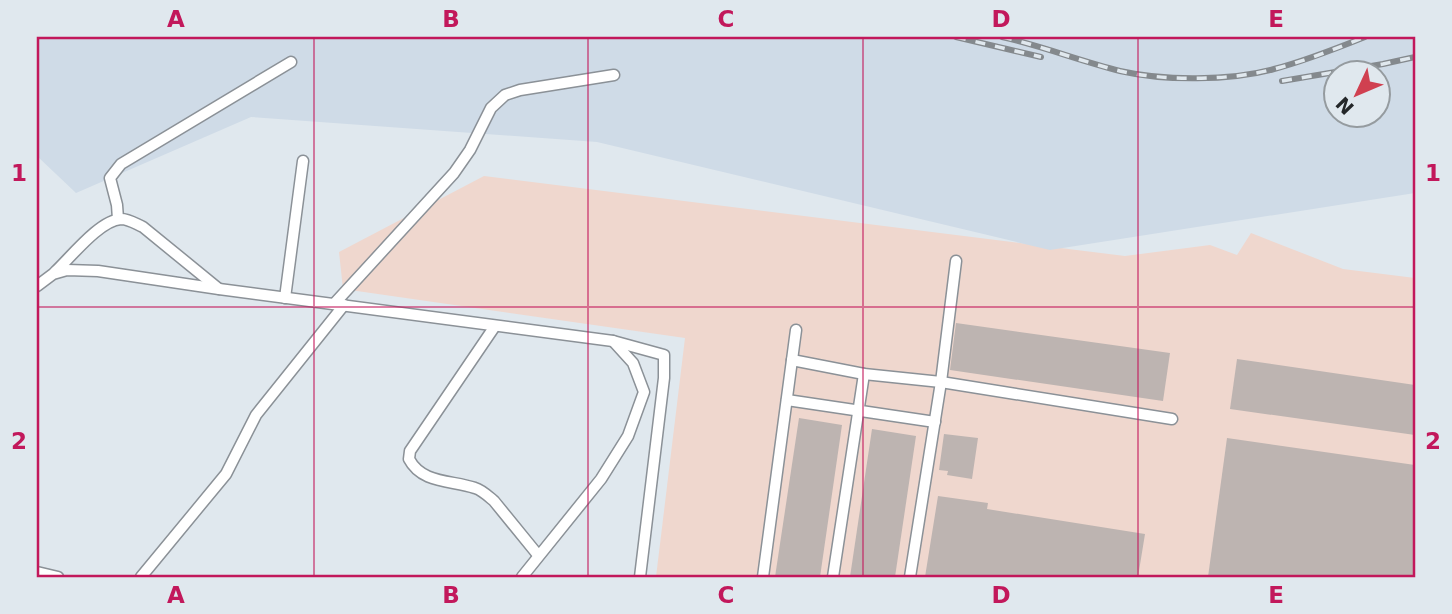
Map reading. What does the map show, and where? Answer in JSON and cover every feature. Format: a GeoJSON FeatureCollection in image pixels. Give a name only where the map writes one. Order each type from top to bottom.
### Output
{"type":"FeatureCollection","features":[{"type":"Feature","properties":{"kind":"street"},"geometry":{"type":"LineString","coordinates":[[118,219],[110,178],[121,164],[291,62]]}},
{"type":"Feature","properties":{"kind":"street"},"geometry":{"type":"LineString","coordinates":[[141,577],[226,474],[256,415],[339,304],[454,173],[470,150],[491,108],[505,95],[520,90],[614,75]]}},
{"type":"Feature","properties":{"kind":"street"},"geometry":{"type":"LineString","coordinates":[[285,298],[303,161]]}},
{"type":"Feature","properties":{"kind":"street"},"geometry":{"type":"LineString","coordinates":[[37,286],[103,226],[118,219],[143,227],[219,289]]}},
{"type":"Feature","properties":{"kind":"street"},"geometry":{"type":"LineString","coordinates":[[910,577],[941,382],[956,261]]}},
{"type":"Feature","properties":{"kind":"street"},"geometry":{"type":"LineString","coordinates":[[53,274],[67,270],[98,271],[613,341],[664,355],[664,378],[640,577]]}},
{"type":"Feature","properties":{"kind":"street"},"geometry":{"type":"LineString","coordinates":[[495,326],[410,451],[409,459],[419,472],[428,477],[476,488],[485,493],[538,555]]}},
{"type":"Feature","properties":{"kind":"street"},"geometry":{"type":"LineString","coordinates":[[763,577],[796,330]]}},
{"type":"Feature","properties":{"kind":"street"},"geometry":{"type":"LineString","coordinates":[[522,577],[601,479],[628,436],[644,392],[633,363],[613,341]]}},
{"type":"Feature","properties":{"kind":"street"},"geometry":{"type":"LineString","coordinates":[[792,359],[864,374],[941,382],[1172,419]]}},
{"type":"Feature","properties":{"kind":"street"},"geometry":{"type":"LineString","coordinates":[[834,577],[864,374]]}},
{"type":"Feature","properties":{"kind":"street"},"geometry":{"type":"LineString","coordinates":[[787,400],[935,422]]}},
{"type":"Feature","properties":{"kind":"street"},"geometry":{"type":"LineString","coordinates":[[37,572],[58,577]]}},
{"type":"Feature","properties":{"kind":"shaded area"},"geometry":{"type":"Polygon","coordinates":[[[37,37],[1415,37],[1415,193],[1050,250],[597,142],[251,117],[76,193],[37,156],[37,37]]]}},
{"type":"Feature","properties":{"kind":"shaded area"},"geometry":{"type":"Polygon","coordinates":[[[484,176],[1125,256],[1210,245],[1237,255],[1251,233],[1343,269],[1415,278],[1415,577],[656,577],[685,338],[343,289],[339,252],[484,176]]]}},
{"type":"Feature","properties":{"kind":"building"},"geometry":{"type":"Polygon","coordinates":[[[956,323],[1170,353],[1163,401],[950,370],[956,323]]]}},
{"type":"Feature","properties":{"kind":"building"},"geometry":{"type":"Polygon","coordinates":[[[1237,359],[1415,385],[1415,435],[1230,409],[1237,359]]]}},
{"type":"Feature","properties":{"kind":"building"},"geometry":{"type":"Polygon","coordinates":[[[799,418],[842,425],[820,577],[775,577],[799,418]]]}},
{"type":"Feature","properties":{"kind":"building"},"geometry":{"type":"Polygon","coordinates":[[[872,429],[916,436],[895,577],[850,577],[872,429]]]}},
{"type":"Feature","properties":{"kind":"building"},"geometry":{"type":"Polygon","coordinates":[[[944,434],[978,438],[972,479],[947,475],[948,471],[939,470],[944,434]]]}},
{"type":"Feature","properties":{"kind":"building"},"geometry":{"type":"Polygon","coordinates":[[[1227,438],[1415,465],[1415,577],[1208,577],[1227,438]]]}},
{"type":"Feature","properties":{"kind":"building"},"geometry":{"type":"Polygon","coordinates":[[[938,496],[988,503],[987,509],[1145,534],[1138,577],[925,577],[938,496]]]}},
{"type":"Feature","properties":{"kind":"railway"},"geometry":{"type":"LineString","coordinates":[[956,37],[1041,57]]}},
{"type":"Feature","properties":{"kind":"railway"},"geometry":{"type":"LineString","coordinates":[[1002,37],[1120,71],[1156,77],[1197,78],[1238,76],[1274,69],[1309,59],[1365,37]]}},
{"type":"Feature","properties":{"kind":"railway"},"geometry":{"type":"LineString","coordinates":[[1282,81],[1415,57]]}}]}
